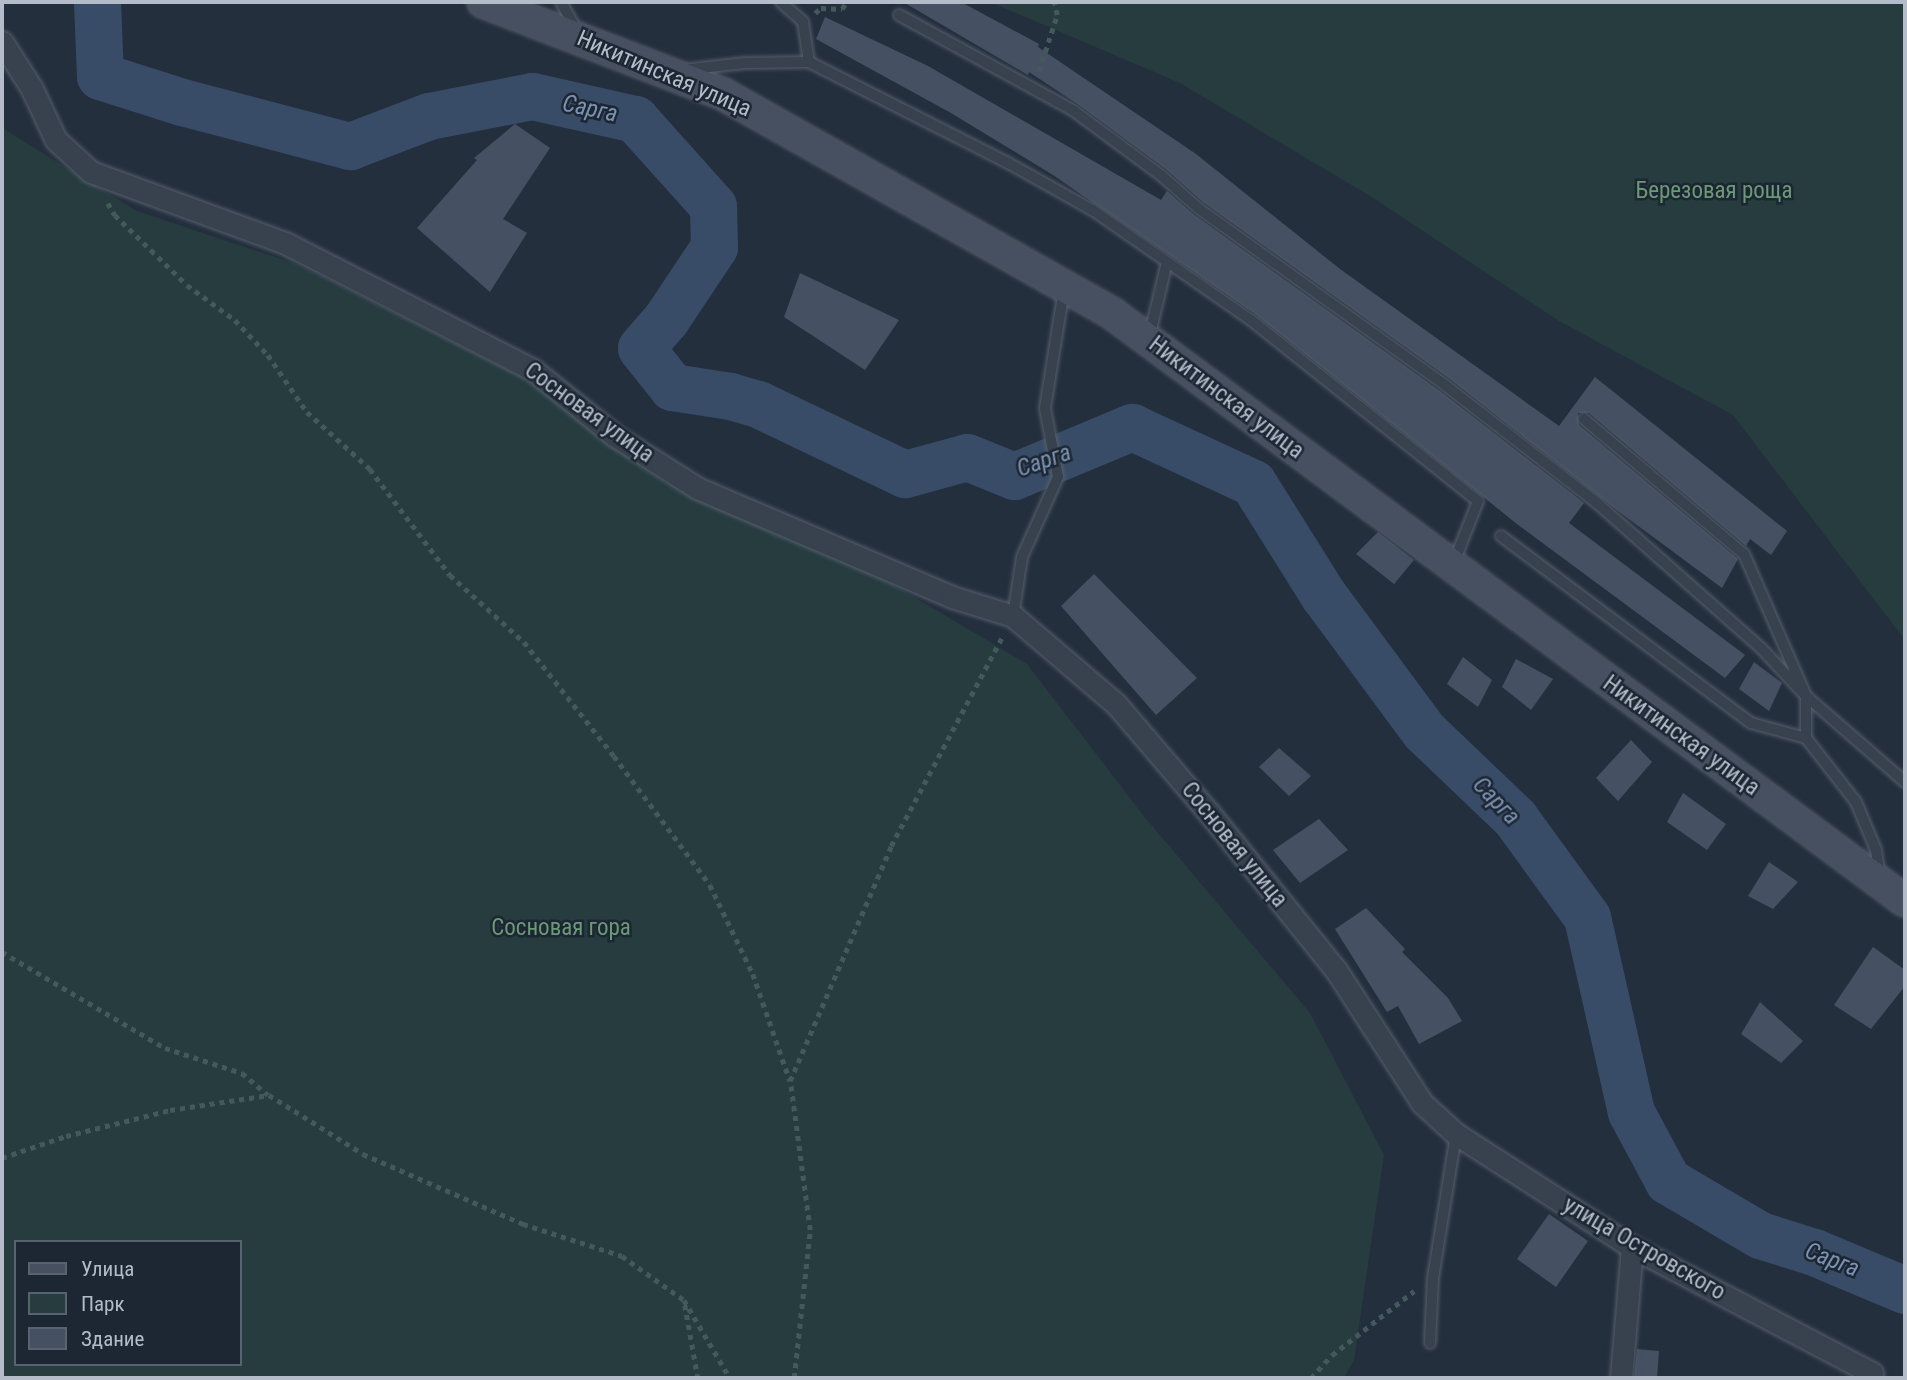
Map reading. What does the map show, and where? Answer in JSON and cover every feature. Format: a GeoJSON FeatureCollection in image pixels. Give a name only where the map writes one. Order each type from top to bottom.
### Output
{"type":"FeatureCollection","features":[{"type":"Feature","properties":{"kind":"street","name":"Никитинская улица"},"geometry":{"type":"LineString","coordinates":[[483,2],[723,94],[1113,314],[1905,901]]}},
{"type":"Feature","properties":{"kind":"street"},"geometry":{"type":"LineString","coordinates":[[2,42],[32,89],[56,140],[91,172]]}},
{"type":"Feature","properties":{"kind":"street","name":"Сосновая улица"},"geometry":{"type":"LineString","coordinates":[[91,172],[285,243],[533,370],[615,436],[697,488],[952,597],[1013,616],[1116,704],[1210,814],[1336,970],[1422,1103]]}},
{"type":"Feature","properties":{"kind":"street","name":"улица Островского"},"geometry":{"type":"LineString","coordinates":[[1422,1103],[1456,1134],[1632,1247],[1872,1373],[1872,1378]]}},
{"type":"Feature","properties":{"kind":"street"},"geometry":{"type":"LineString","coordinates":[[1620,1378],[1632,1247]]}},
{"type":"Feature","properties":{"kind":"lane"},"geometry":{"type":"LineString","coordinates":[[561,2],[582,40]]}},
{"type":"Feature","properties":{"kind":"lane"},"geometry":{"type":"LineString","coordinates":[[781,2],[803,22],[809,62]]}},
{"type":"Feature","properties":{"kind":"lane"},"geometry":{"type":"LineString","coordinates":[[898,15],[1074,111],[1162,176],[1198,208],[1445,384],[1597,503],[1762,649],[1806,695],[1905,782]]}},
{"type":"Feature","properties":{"kind":"lane"},"geometry":{"type":"LineString","coordinates":[[666,72],[746,63],[809,62],[1010,163],[1094,211],[1251,320],[1478,501],[1452,567]]}},
{"type":"Feature","properties":{"kind":"lane"},"geometry":{"type":"LineString","coordinates":[[1148,340],[1167,262]]}},
{"type":"Feature","properties":{"kind":"lane"},"geometry":{"type":"LineString","coordinates":[[1013,616],[1022,556],[1058,477],[1045,408],[1065,286]]}},
{"type":"Feature","properties":{"kind":"lane"},"geometry":{"type":"LineString","coordinates":[[1584,419],[1744,554],[1806,695],[1805,738]]}},
{"type":"Feature","properties":{"kind":"lane"},"geometry":{"type":"LineString","coordinates":[[1501,536],[1751,723],[1805,738],[1856,802],[1876,850],[1881,884]]}},
{"type":"Feature","properties":{"kind":"lane"},"geometry":{"type":"LineString","coordinates":[[1430,1342],[1433,1278],[1456,1134]]}},
{"type":"Feature","properties":{"kind":"path"},"geometry":{"type":"LineString","coordinates":[[803,22],[821,8],[842,9],[846,2]]}},
{"type":"Feature","properties":{"kind":"path"},"geometry":{"type":"LineString","coordinates":[[1033,89],[1056,15],[1054,2]]}},
{"type":"Feature","properties":{"kind":"path"},"geometry":{"type":"LineString","coordinates":[[91,172],[115,215],[187,285],[235,320],[268,355],[307,412],[370,469],[450,575],[524,642],[710,885],[753,974],[790,1081],[810,1230],[794,1378]]}},
{"type":"Feature","properties":{"kind":"path"},"geometry":{"type":"LineString","coordinates":[[790,1081],[891,846],[1013,616]]}},
{"type":"Feature","properties":{"kind":"path"},"geometry":{"type":"LineString","coordinates":[[2,952],[165,1048],[242,1073],[269,1095],[363,1154],[523,1224],[622,1256],[684,1300],[730,1378]]}},
{"type":"Feature","properties":{"kind":"path"},"geometry":{"type":"LineString","coordinates":[[2,1158],[66,1136],[170,1110],[269,1095]]}},
{"type":"Feature","properties":{"kind":"path"},"geometry":{"type":"LineString","coordinates":[[1311,1378],[1332,1354],[1433,1278]]}},
{"type":"Feature","properties":{"kind":"path"},"geometry":{"type":"LineString","coordinates":[[684,1300],[698,1378]]}},
{"type":"Feature","properties":{"kind":"green space","name":"Березовая роща"},"geometry":{"type":"Polygon","coordinates":[[[990,2],[1905,2],[1905,640],[1733,415],[1559,321],[1375,199],[1180,83],[990,2]]]}},
{"type":"Feature","properties":{"kind":"green space","name":"Сосновая гора"},"geometry":{"type":"Polygon","coordinates":[[[2,128],[137,211],[299,265],[526,379],[663,481],[884,579],[1027,664],[1143,815],[1310,1013],[1384,1155],[1354,1360],[1344,1378],[2,1378],[2,128]]]}},
{"type":"Feature","properties":{"kind":"building"},"geometry":{"type":"Polygon","coordinates":[[[903,2],[961,2],[1039,44],[1038,47],[1196,154],[1340,269],[1559,426],[1595,377],[1787,531],[1771,555],[1750,539],[1746,546],[1589,413],[1578,413],[1579,425],[1738,559],[1722,588],[1618,511],[1450,379],[1203,202],[1167,170],[1079,105],[1029,72],[1028,75],[903,2]]]}},
{"type":"Feature","properties":{"kind":"building"},"geometry":{"type":"Polygon","coordinates":[[[825,17],[928,66],[1161,200],[1167,191],[1193,214],[1440,391],[1584,503],[1569,523],[1745,655],[1725,678],[1517,524],[1255,314],[1053,175],[951,113],[816,39],[825,17]]]}},
{"type":"Feature","properties":{"kind":"building"},"geometry":{"type":"Polygon","coordinates":[[[515,124],[550,148],[503,219],[527,233],[490,292],[417,228],[477,160],[474,158],[515,124]]]}},
{"type":"Feature","properties":{"kind":"building"},"geometry":{"type":"Polygon","coordinates":[[[800,273],[899,320],[865,370],[784,317],[800,273]]]}},
{"type":"Feature","properties":{"kind":"building"},"geometry":{"type":"Polygon","coordinates":[[[1378,532],[1414,560],[1394,584],[1356,554],[1378,532]]]}},
{"type":"Feature","properties":{"kind":"building"},"geometry":{"type":"Polygon","coordinates":[[[1094,574],[1197,678],[1156,715],[1061,606],[1094,574]]]}},
{"type":"Feature","properties":{"kind":"building"},"geometry":{"type":"Polygon","coordinates":[[[1463,657],[1492,680],[1478,707],[1447,684],[1463,657]]]}},
{"type":"Feature","properties":{"kind":"building"},"geometry":{"type":"Polygon","coordinates":[[[1516,659],[1553,679],[1531,710],[1502,687],[1516,659]]]}},
{"type":"Feature","properties":{"kind":"building"},"geometry":{"type":"Polygon","coordinates":[[[1754,662],[1782,683],[1769,711],[1739,689],[1754,662]]]}},
{"type":"Feature","properties":{"kind":"building"},"geometry":{"type":"Polygon","coordinates":[[[1631,740],[1652,762],[1618,801],[1596,778],[1631,740]]]}},
{"type":"Feature","properties":{"kind":"building"},"geometry":{"type":"Polygon","coordinates":[[[1279,748],[1311,776],[1289,796],[1259,767],[1279,748]]]}},
{"type":"Feature","properties":{"kind":"building"},"geometry":{"type":"Polygon","coordinates":[[[1683,793],[1726,824],[1707,850],[1667,822],[1683,793]]]}},
{"type":"Feature","properties":{"kind":"building"},"geometry":{"type":"Polygon","coordinates":[[[1319,819],[1348,850],[1300,883],[1273,850],[1319,819]]]}},
{"type":"Feature","properties":{"kind":"building"},"geometry":{"type":"Polygon","coordinates":[[[1769,862],[1798,882],[1773,909],[1748,896],[1769,862]]]}},
{"type":"Feature","properties":{"kind":"building"},"geometry":{"type":"Polygon","coordinates":[[[1366,908],[1405,949],[1402,952],[1448,998],[1462,1021],[1419,1044],[1398,1006],[1387,1012],[1335,929],[1366,908]]]}},
{"type":"Feature","properties":{"kind":"building"},"geometry":{"type":"Polygon","coordinates":[[[1873,947],[1905,970],[1905,986],[1871,1029],[1834,1005],[1873,947]]]}},
{"type":"Feature","properties":{"kind":"building"},"geometry":{"type":"Polygon","coordinates":[[[1760,1002],[1803,1041],[1781,1063],[1741,1034],[1760,1002]]]}},
{"type":"Feature","properties":{"kind":"building"},"geometry":{"type":"Polygon","coordinates":[[[1549,1214],[1588,1241],[1556,1287],[1517,1259],[1549,1214]]]}},
{"type":"Feature","properties":{"kind":"building"},"geometry":{"type":"Polygon","coordinates":[[[1637,1349],[1659,1351],[1657,1378],[1634,1378],[1637,1349]]]}},
{"type":"Feature","properties":{"kind":"waterway","name":"Сарга"},"geometry":{"type":"LineString","coordinates":[[97,2],[100,76],[182,102],[350,146],[429,116],[532,96],[635,119],[713,206],[714,247],[666,319],[641,348],[672,387],[730,396],[758,404],[905,474],[967,457],[1014,476],[1132,427],[1253,483],[1324,596],[1424,731],[1515,818],[1587,917],[1631,1112],[1668,1181],[1760,1235],[1814,1252],[1905,1290]]}}]}
